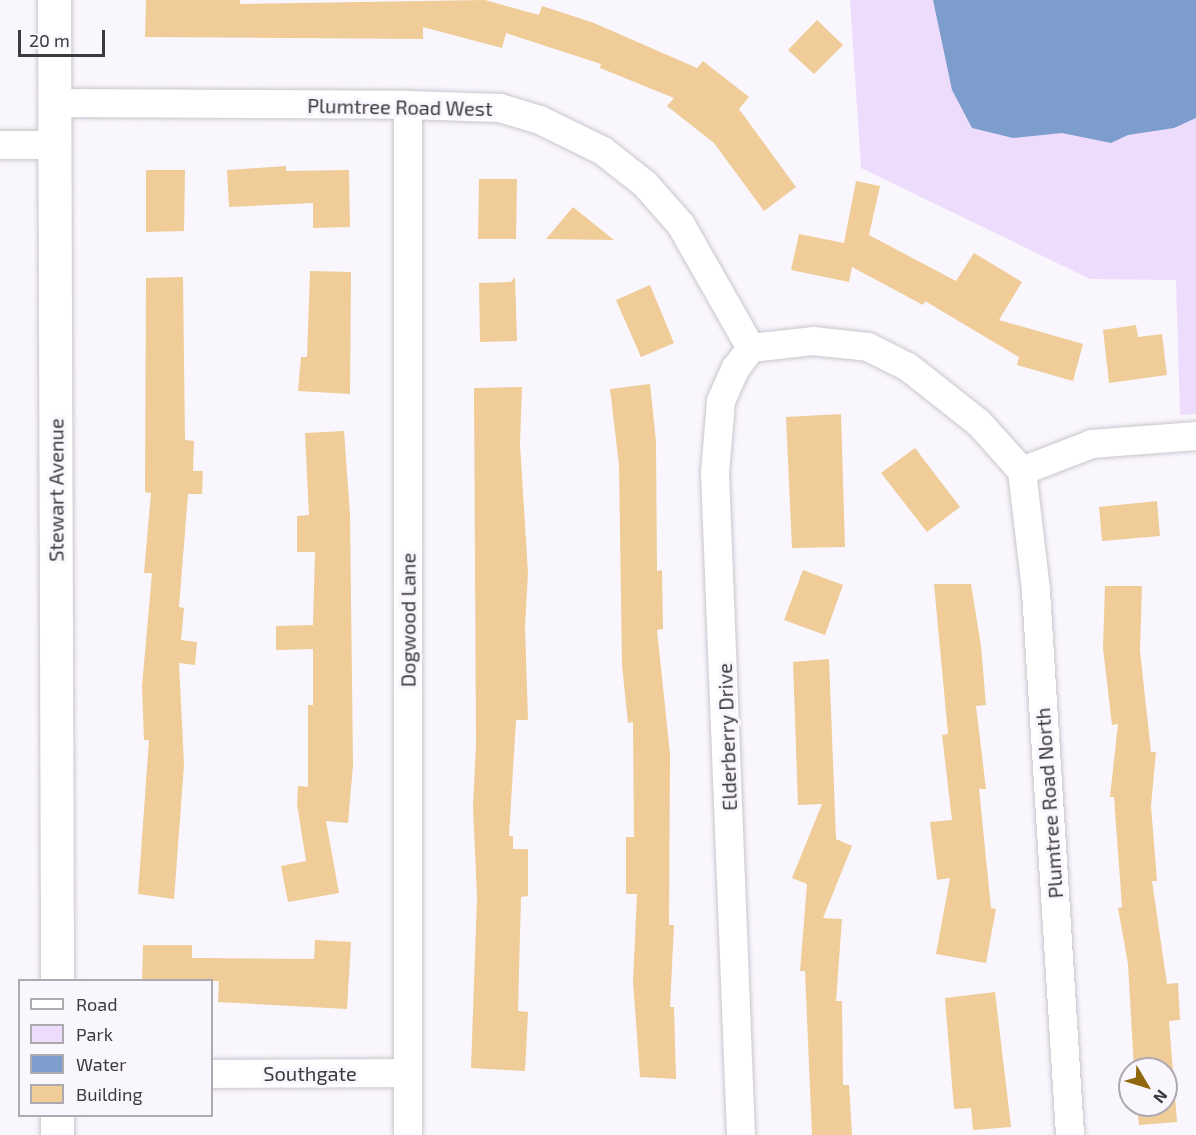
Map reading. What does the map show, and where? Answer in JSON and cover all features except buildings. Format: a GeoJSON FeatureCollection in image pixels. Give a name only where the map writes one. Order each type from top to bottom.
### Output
{"type":"FeatureCollection","features":[{"type":"Feature","properties":{"kind":"street","name":"Stewart Avenue"},"geometry":{"type":"LineString","coordinates":[[54,0],[57,979]]}},
{"type":"Feature","properties":{"kind":"street","name":"Plumtree Road West"},"geometry":{"type":"LineString","coordinates":[[55,103],[408,105],[500,108],[540,120],[603,151],[645,184],[681,225],[752,348]]}},
{"type":"Feature","properties":{"kind":"street","name":"Dogwood Lane"},"geometry":{"type":"LineString","coordinates":[[408,105],[408,1135]]}},
{"type":"Feature","properties":{"kind":"street"},"geometry":{"type":"LineString","coordinates":[[0,145],[56,145]]}},
{"type":"Feature","properties":{"kind":"street"},"geometry":{"type":"LineString","coordinates":[[752,348],[813,341],[868,347],[908,367],[979,423],[1022,471],[1092,444],[1196,436]]}},
{"type":"Feature","properties":{"kind":"street","name":"Elderberry Drive"},"geometry":{"type":"LineString","coordinates":[[741,1135],[716,473],[721,401],[736,368],[752,348]]}},
{"type":"Feature","properties":{"kind":"street","name":"Plumtree Road North"},"geometry":{"type":"LineString","coordinates":[[1022,471],[1036,591],[1070,1135]]}},
{"type":"Feature","properties":{"kind":"street","name":"Southgate"},"geometry":{"type":"LineString","coordinates":[[213,1074],[408,1073]]}},
{"type":"Feature","properties":{"kind":"street"},"geometry":{"type":"LineString","coordinates":[[57,1117],[57,1135]]}},
{"type":"Feature","properties":{"kind":"green space"},"geometry":{"type":"Polygon","coordinates":[[[850,0],[1196,0],[1196,414],[1180,415],[1176,280],[1090,279],[861,168],[850,0]]]}},
{"type":"Feature","properties":{"kind":"water"},"geometry":{"type":"Polygon","coordinates":[[[933,0],[1196,0],[1196,118],[1174,128],[1128,135],[1111,143],[1062,133],[1013,138],[972,128],[952,90],[933,0]]]}}]}
